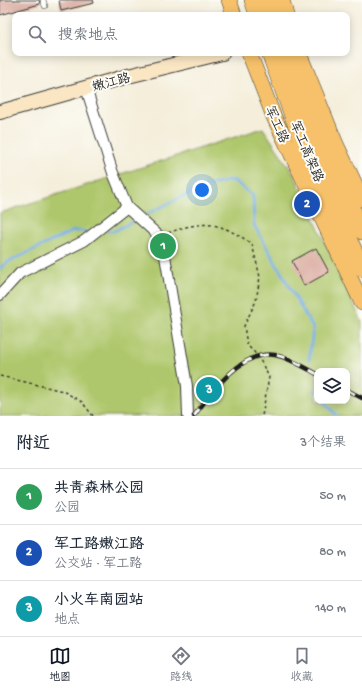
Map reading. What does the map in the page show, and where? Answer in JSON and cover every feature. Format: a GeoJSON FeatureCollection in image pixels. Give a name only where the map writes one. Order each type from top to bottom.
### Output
{"type":"FeatureCollection","features":[{"type":"Feature","properties":{"kind":"highway"},"geometry":{"type":"LineString","coordinates":[[253,0],[257,12]]}},
{"type":"Feature","properties":{"kind":"highway"},"geometry":{"type":"LineString","coordinates":[[268,0],[271,12]]}},
{"type":"Feature","properties":{"kind":"highway","name":"军工高架路"},"geometry":{"type":"LineString","coordinates":[[271,56],[303,143],[362,268]]}},
{"type":"Feature","properties":{"kind":"highway","name":"军工高架路"},"geometry":{"type":"LineString","coordinates":[[287,56],[313,126],[362,231]]}},
{"type":"Feature","properties":{"kind":"main road"},"geometry":{"type":"LineString","coordinates":[[229,0],[233,12]]}},
{"type":"Feature","properties":{"kind":"main road"},"geometry":{"type":"LineString","coordinates":[[282,0],[285,12]]}},
{"type":"Feature","properties":{"kind":"main road","name":"军工路"},"geometry":{"type":"LineString","coordinates":[[250,56],[281,131],[362,303]]}},
{"type":"Feature","properties":{"kind":"main road"},"geometry":{"type":"LineString","coordinates":[[300,56],[336,144],[362,200]]}},
{"type":"Feature","properties":{"kind":"street","name":"嫩江路"},"geometry":{"type":"LineString","coordinates":[[0,112],[210,56]]}},
{"type":"Feature","properties":{"kind":"street"},"geometry":{"type":"LineString","coordinates":[[86,88],[113,173],[127,207],[159,236],[164,250],[187,386],[188,416]]}},
{"type":"Feature","properties":{"kind":"street"},"geometry":{"type":"LineString","coordinates":[[0,295],[20,273],[84,241],[127,207]]}},
{"type":"Feature","properties":{"kind":"lane"},"geometry":{"type":"LineString","coordinates":[[43,0],[44,6]]}},
{"type":"Feature","properties":{"kind":"path"},"geometry":{"type":"LineString","coordinates":[[159,236],[187,226],[207,223],[232,231],[252,244],[260,277],[256,301],[244,326],[247,345],[258,356],[269,377],[262,416]]}},
{"type":"Feature","properties":{"kind":"path"},"geometry":{"type":"LineString","coordinates":[[0,376],[63,391],[82,402],[92,416]]}},
{"type":"Feature","properties":{"kind":"green space"},"geometry":{"type":"Polygon","coordinates":[[[263,128],[293,173],[362,322],[362,416],[0,416],[0,213],[263,128]]]}},
{"type":"Feature","properties":{"kind":"building"},"geometry":{"type":"Polygon","coordinates":[[[0,0],[39,0],[40,4],[0,15],[0,0]]]}},
{"type":"Feature","properties":{"kind":"building"},"geometry":{"type":"Polygon","coordinates":[[[59,0],[93,0],[94,3],[61,11],[59,0]]]}},
{"type":"Feature","properties":{"kind":"building"},"geometry":{"type":"Polygon","coordinates":[[[316,248],[329,272],[304,286],[292,261],[316,248]]]}},
{"type":"Feature","properties":{"kind":"waterway"},"geometry":{"type":"LineString","coordinates":[[147,214],[202,187],[233,180],[253,196],[254,225],[313,328],[309,360]]}},
{"type":"Feature","properties":{"kind":"waterway"},"geometry":{"type":"LineString","coordinates":[[108,231],[114,231],[132,222]]}},
{"type":"Feature","properties":{"kind":"waterway"},"geometry":{"type":"LineString","coordinates":[[0,268],[8,262],[73,231],[85,231]]}},
{"type":"Feature","properties":{"kind":"waterway"},"geometry":{"type":"LineString","coordinates":[[327,404],[337,416]]}},
{"type":"Feature","properties":{"kind":"railway"},"geometry":{"type":"LineString","coordinates":[[194,416],[218,385],[239,366],[250,359],[262,355],[281,356],[314,372]]}},
{"type":"Feature","properties":{"kind":"railway"},"geometry":{"type":"LineString","coordinates":[[350,392],[362,398]]}},
{"type":"Feature","properties":{"kind":"place","name":"军工路嫩江路"},"geometry":{"type":"Point","coordinates":[307,204]}},
{"type":"Feature","properties":{"kind":"place","name":"共青森林公园"},"geometry":{"type":"Point","coordinates":[163,246]}},
{"type":"Feature","properties":{"kind":"place","name":"小火车南园站"},"geometry":{"type":"Point","coordinates":[209,390]}}]}
